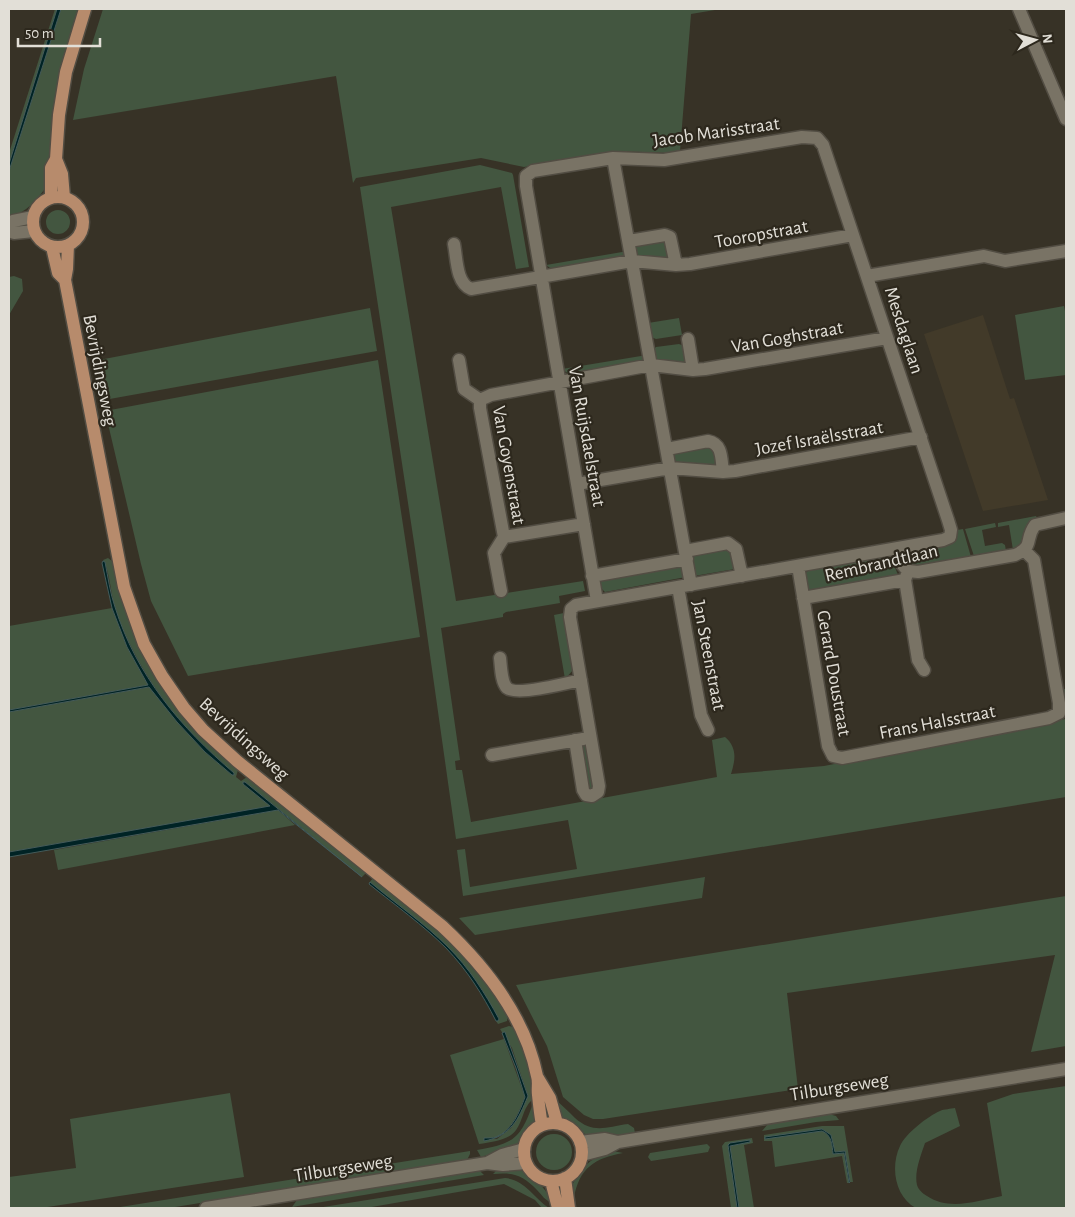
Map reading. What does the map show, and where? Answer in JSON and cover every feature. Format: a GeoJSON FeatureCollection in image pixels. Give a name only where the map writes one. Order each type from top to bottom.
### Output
{"type":"FeatureCollection","features":[{"type":"Feature","properties":{"kind":"main road"},"geometry":{"type":"LineString","coordinates":[[51,197],[51,168],[56,159],[59,115],[66,72],[85,9]]}},
{"type":"Feature","properties":{"kind":"main road"},"geometry":{"type":"LineString","coordinates":[[56,159],[62,174],[64,197]]}},
{"type":"Feature","properties":{"kind":"main road"},"geometry":{"type":"LineString","coordinates":[[51,197],[64,197],[73,201],[83,215],[81,233],[68,245],[52,247],[44,243],[34,231],[32,217],[42,201],[51,197]]}},
{"type":"Feature","properties":{"kind":"main road","name":"Bevrijdingsweg"},"geometry":{"type":"LineString","coordinates":[[68,245],[65,280],[124,587],[144,644],[162,676],[184,708],[203,730],[237,761],[435,920],[462,944],[504,997],[522,1032],[538,1078],[550,1098],[557,1123]]}},
{"type":"Feature","properties":{"kind":"main road","name":"Bevrijdingsweg"},"geometry":{"type":"LineString","coordinates":[[52,247],[58,273],[65,280]]}},
{"type":"Feature","properties":{"kind":"main road","name":"Bevrijdingsweg"},"geometry":{"type":"LineString","coordinates":[[538,1078],[542,1125]]}},
{"type":"Feature","properties":{"kind":"main road"},"geometry":{"type":"LineString","coordinates":[[557,1123],[571,1129],[581,1148],[576,1169],[565,1178],[551,1181],[536,1175],[526,1163],[524,1149],[530,1134],[542,1125],[557,1123]]}},
{"type":"Feature","properties":{"kind":"main road"},"geometry":{"type":"LineString","coordinates":[[565,1178],[569,1208]]}},
{"type":"Feature","properties":{"kind":"main road"},"geometry":{"type":"LineString","coordinates":[[551,1181],[558,1208]]}},
{"type":"Feature","properties":{"kind":"street"},"geometry":{"type":"LineString","coordinates":[[1019,9],[1066,119]]}},
{"type":"Feature","properties":{"kind":"street","name":"Jacob Marisstraat"},"geometry":{"type":"LineString","coordinates":[[532,171],[613,158],[664,160],[802,137],[817,138]]}},
{"type":"Feature","properties":{"kind":"street","name":"Mesdaglaan"},"geometry":{"type":"LineString","coordinates":[[817,138],[823,145],[888,338],[951,530],[950,537]]}},
{"type":"Feature","properties":{"kind":"street"},"geometry":{"type":"LineString","coordinates":[[613,158],[692,585]]}},
{"type":"Feature","properties":{"kind":"street","name":"Van Ruijsdaelstraat"},"geometry":{"type":"LineString","coordinates":[[532,171],[526,176],[526,186],[597,601]]}},
{"type":"Feature","properties":{"kind":"street"},"geometry":{"type":"LineString","coordinates":[[9,224],[32,217]]}},
{"type":"Feature","properties":{"kind":"street"},"geometry":{"type":"LineString","coordinates":[[9,232],[34,231]]}},
{"type":"Feature","properties":{"kind":"street"},"geometry":{"type":"LineString","coordinates":[[629,241],[665,235],[670,237],[676,265]]}},
{"type":"Feature","properties":{"kind":"street","name":"Tooropstraat"},"geometry":{"type":"LineString","coordinates":[[542,277],[632,261],[676,265],[690,264],[853,236]]}},
{"type":"Feature","properties":{"kind":"street"},"geometry":{"type":"LineString","coordinates":[[454,244],[461,281],[471,289],[542,277]]}},
{"type":"Feature","properties":{"kind":"street"},"geometry":{"type":"LineString","coordinates":[[867,276],[984,256],[1005,261],[1066,251]]}},
{"type":"Feature","properties":{"kind":"street","name":"Van Goghstraat"},"geometry":{"type":"LineString","coordinates":[[559,382],[651,365],[693,370],[888,338]]}},
{"type":"Feature","properties":{"kind":"street"},"geometry":{"type":"LineString","coordinates":[[688,339],[693,370]]}},
{"type":"Feature","properties":{"kind":"street","name":"Van Goyenstraat"},"geometry":{"type":"LineString","coordinates":[[459,360],[464,389],[480,400]]}},
{"type":"Feature","properties":{"kind":"street","name":"Van Goyenstraat"},"geometry":{"type":"LineString","coordinates":[[480,400],[491,395],[559,382]]}},
{"type":"Feature","properties":{"kind":"street","name":"Van Goyenstraat"},"geometry":{"type":"LineString","coordinates":[[480,400],[504,537],[494,553],[501,591]]}},
{"type":"Feature","properties":{"kind":"street","name":"Jozef Israëlsstraat"},"geometry":{"type":"LineString","coordinates":[[577,484],[670,468],[723,472],[921,437]]}},
{"type":"Feature","properties":{"kind":"street"},"geometry":{"type":"LineString","coordinates":[[667,449],[708,441],[714,442],[719,446],[723,472]]}},
{"type":"Feature","properties":{"kind":"street"},"geometry":{"type":"LineString","coordinates":[[1025,550],[1028,546],[1030,532],[1035,525],[1066,518]]}},
{"type":"Feature","properties":{"kind":"street","name":"Van Goyenstraat"},"geometry":{"type":"LineString","coordinates":[[504,537],[584,524]]}},
{"type":"Feature","properties":{"kind":"street","name":"Rembrandtlaan"},"geometry":{"type":"LineString","coordinates":[[575,740],[583,790],[586,794],[592,796],[598,792],[599,786],[570,617],[572,609],[576,606],[944,540],[950,537]]}},
{"type":"Feature","properties":{"kind":"street"},"geometry":{"type":"LineString","coordinates":[[592,576],[686,555],[728,543],[736,549],[742,576]]}},
{"type":"Feature","properties":{"kind":"street"},"geometry":{"type":"LineString","coordinates":[[899,548],[901,564],[907,576],[918,660],[924,670]]}},
{"type":"Feature","properties":{"kind":"street","name":"Rembrandtlaan"},"geometry":{"type":"LineString","coordinates":[[803,598],[918,572],[1015,555],[1025,550]]}},
{"type":"Feature","properties":{"kind":"street","name":"Frans Halsstraat"},"geometry":{"type":"LineString","coordinates":[[833,756],[842,758],[1049,718],[1059,713],[1059,703],[1034,560],[1025,550]]}},
{"type":"Feature","properties":{"kind":"street","name":"Gerard Doustraat"},"geometry":{"type":"LineString","coordinates":[[798,566],[828,746],[833,756]]}},
{"type":"Feature","properties":{"kind":"street","name":"Jan Steenstraat"},"geometry":{"type":"LineString","coordinates":[[678,587],[702,715],[708,730]]}},
{"type":"Feature","properties":{"kind":"street"},"geometry":{"type":"LineString","coordinates":[[500,658],[504,682],[506,687],[512,690],[522,691],[581,680]]}},
{"type":"Feature","properties":{"kind":"street"},"geometry":{"type":"LineString","coordinates":[[492,755],[591,738]]}},
{"type":"Feature","properties":{"kind":"street","name":"Tilburgseweg"},"geometry":{"type":"LineString","coordinates":[[581,1148],[605,1149],[618,1142],[1066,1069]]}},
{"type":"Feature","properties":{"kind":"street","name":"Tilburgseweg"},"geometry":{"type":"LineString","coordinates":[[487,1163],[502,1155],[524,1149]]}},
{"type":"Feature","properties":{"kind":"street","name":"Tilburgseweg"},"geometry":{"type":"LineString","coordinates":[[206,1208],[487,1163],[503,1165],[526,1163]]}},
{"type":"Feature","properties":{"kind":"shaded area"},"geometry":{"type":"Polygon","coordinates":[[[983,315],[1010,399],[1014,398],[1048,500],[983,511],[924,334],[983,315]]]}},
{"type":"Feature","properties":{"kind":"green space"},"geometry":{"type":"Polygon","coordinates":[[[55,9],[57,9],[9,164],[9,153],[55,9]]]}},
{"type":"Feature","properties":{"kind":"green space"},"geometry":{"type":"Polygon","coordinates":[[[61,9],[78,9],[61,75],[47,185],[31,205],[9,218],[9,171],[61,9]]]}},
{"type":"Feature","properties":{"kind":"green space"},"geometry":{"type":"Polygon","coordinates":[[[103,9],[721,9],[691,14],[680,151],[670,153],[614,151],[524,167],[481,158],[356,178],[353,183],[336,76],[73,120],[84,69],[103,9]]]}},
{"type":"Feature","properties":{"kind":"green space"},"geometry":{"type":"Polygon","coordinates":[[[480,165],[512,173],[513,175],[529,267],[516,269],[501,187],[391,207],[456,601],[583,581],[585,591],[559,596],[560,603],[506,612],[503,614],[503,617],[441,628],[460,760],[455,761],[456,770],[462,770],[471,822],[717,777],[712,740],[725,737],[734,750],[731,774],[824,766],[1065,719],[1064,689],[1066,689],[1066,797],[463,896],[457,850],[465,849],[470,887],[577,869],[568,820],[456,839],[415,549],[360,187],[480,165]]]}},
{"type":"Feature","properties":{"kind":"green space"},"geometry":{"type":"Polygon","coordinates":[[[58,210],[63,211],[69,217],[69,227],[63,233],[58,234],[53,233],[47,227],[46,222],[47,217],[53,211],[58,210]]]}},
{"type":"Feature","properties":{"kind":"green space"},"geometry":{"type":"Polygon","coordinates":[[[665,241],[669,257],[667,259],[636,256],[634,247],[636,245],[665,241]]]}},
{"type":"Feature","properties":{"kind":"green space"},"geometry":{"type":"Polygon","coordinates":[[[628,251],[627,256],[553,270],[546,265],[628,251]]]}},
{"type":"Feature","properties":{"kind":"green space"},"geometry":{"type":"Polygon","coordinates":[[[14,276],[22,279],[23,291],[9,315],[9,277],[14,276]]]}},
{"type":"Feature","properties":{"kind":"green space"},"geometry":{"type":"Polygon","coordinates":[[[1064,306],[1066,316],[1066,375],[1025,380],[1015,315],[1064,306]]]}},
{"type":"Feature","properties":{"kind":"green space"},"geometry":{"type":"Polygon","coordinates":[[[370,308],[377,351],[104,400],[99,360],[370,308]]]}},
{"type":"Feature","properties":{"kind":"green space"},"geometry":{"type":"Polygon","coordinates":[[[679,318],[682,335],[656,339],[651,337],[648,323],[679,318]]]}},
{"type":"Feature","properties":{"kind":"green space"},"geometry":{"type":"Polygon","coordinates":[[[679,344],[684,346],[685,363],[655,360],[653,350],[656,347],[679,344]]]}},
{"type":"Feature","properties":{"kind":"green space"},"geometry":{"type":"Polygon","coordinates":[[[647,355],[645,360],[570,375],[562,369],[647,355]]]}},
{"type":"Feature","properties":{"kind":"green space"},"geometry":{"type":"Polygon","coordinates":[[[378,360],[420,637],[188,676],[151,601],[105,411],[378,360]]]}},
{"type":"Feature","properties":{"kind":"green space"},"geometry":{"type":"Polygon","coordinates":[[[706,445],[714,448],[716,463],[713,466],[674,463],[672,454],[706,445]]]}},
{"type":"Feature","properties":{"kind":"green space"},"geometry":{"type":"Polygon","coordinates":[[[1036,516],[1037,518],[1027,526],[1022,543],[1013,550],[1009,525],[998,527],[998,523],[1036,516]]]}},
{"type":"Feature","properties":{"kind":"green space"},"geometry":{"type":"Polygon","coordinates":[[[995,523],[996,527],[982,530],[985,546],[1002,543],[1005,545],[1006,551],[974,556],[965,529],[995,523]]]}},
{"type":"Feature","properties":{"kind":"green space"},"geometry":{"type":"Polygon","coordinates":[[[963,529],[971,557],[912,567],[906,560],[907,555],[912,551],[955,540],[957,530],[963,529]]]}},
{"type":"Feature","properties":{"kind":"green space"},"geometry":{"type":"Polygon","coordinates":[[[723,548],[730,549],[735,569],[694,576],[692,555],[723,548]]]}},
{"type":"Feature","properties":{"kind":"green space"},"geometry":{"type":"Polygon","coordinates":[[[883,556],[884,559],[892,562],[898,575],[815,594],[807,590],[805,573],[811,569],[883,556]]]}},
{"type":"Feature","properties":{"kind":"green space"},"geometry":{"type":"Polygon","coordinates":[[[108,558],[112,561],[125,608],[142,652],[153,673],[180,713],[201,736],[238,770],[236,777],[241,781],[247,777],[366,873],[362,877],[245,782],[243,784],[271,806],[9,852],[9,712],[150,687],[177,722],[205,752],[234,775],[167,705],[142,667],[130,645],[115,608],[103,560],[108,558]]]}},
{"type":"Feature","properties":{"kind":"green space"},"geometry":{"type":"Polygon","coordinates":[[[685,562],[686,577],[605,592],[600,587],[598,577],[685,562]]]}},
{"type":"Feature","properties":{"kind":"green space"},"geometry":{"type":"Polygon","coordinates":[[[112,608],[127,647],[148,685],[9,710],[9,626],[112,608]]]}},
{"type":"Feature","properties":{"kind":"green space"},"geometry":{"type":"Polygon","coordinates":[[[564,613],[573,670],[565,679],[554,615],[564,613]]]}},
{"type":"Feature","properties":{"kind":"green space"},"geometry":{"type":"Polygon","coordinates":[[[587,744],[595,787],[589,791],[581,745],[587,744]]]}},
{"type":"Feature","properties":{"kind":"green space"},"geometry":{"type":"Polygon","coordinates":[[[278,810],[295,825],[58,870],[54,850],[278,810]]]}},
{"type":"Feature","properties":{"kind":"green space"},"geometry":{"type":"Polygon","coordinates":[[[705,877],[702,898],[475,935],[459,918],[705,877]]]}},
{"type":"Feature","properties":{"kind":"green space"},"geometry":{"type":"Polygon","coordinates":[[[373,878],[430,924],[464,957],[495,994],[508,1016],[507,1021],[498,1024],[496,1021],[499,1019],[479,985],[448,947],[426,927],[369,883],[373,878]]]}},
{"type":"Feature","properties":{"kind":"green space"},"geometry":{"type":"Polygon","coordinates":[[[1066,896],[1066,1046],[1031,1052],[1055,955],[787,993],[798,1089],[593,1119],[584,1115],[563,1097],[547,1046],[516,985],[1066,896]]]}},
{"type":"Feature","properties":{"kind":"green space"},"geometry":{"type":"Polygon","coordinates":[[[509,1026],[513,1027],[521,1044],[535,1098],[527,1106],[518,1127],[511,1135],[500,1140],[479,1144],[450,1055],[504,1039],[525,1097],[511,1125],[502,1134],[492,1138],[484,1138],[497,1139],[511,1128],[528,1096],[512,1048],[500,1029],[509,1026]]]}},
{"type":"Feature","properties":{"kind":"green space"},"geometry":{"type":"Polygon","coordinates":[[[1066,1086],[1066,1208],[916,1208],[903,1197],[896,1181],[895,1172],[895,1163],[900,1146],[917,1126],[929,1117],[942,1110],[955,1108],[960,1126],[925,1143],[917,1169],[916,1180],[918,1187],[925,1195],[944,1203],[963,1204],[1002,1196],[987,1103],[1013,1094],[1066,1086]]]}},
{"type":"Feature","properties":{"kind":"green space"},"geometry":{"type":"Polygon","coordinates":[[[230,1093],[244,1177],[41,1208],[9,1208],[9,1177],[76,1168],[70,1119],[230,1093]]]}},
{"type":"Feature","properties":{"kind":"green space"},"geometry":{"type":"Polygon","coordinates":[[[557,1101],[575,1118],[588,1126],[606,1128],[628,1124],[634,1128],[635,1133],[595,1137],[583,1133],[562,1116],[557,1108],[557,1101]]]}},
{"type":"Feature","properties":{"kind":"green space"},"geometry":{"type":"Polygon","coordinates":[[[536,1104],[534,1123],[522,1140],[514,1147],[481,1157],[477,1150],[507,1142],[519,1133],[532,1106],[536,1104]]]}},
{"type":"Feature","properties":{"kind":"green space"},"geometry":{"type":"Polygon","coordinates":[[[829,1114],[836,1116],[839,1120],[762,1131],[768,1124],[829,1114]]]}},
{"type":"Feature","properties":{"kind":"green space"},"geometry":{"type":"Polygon","coordinates":[[[822,1126],[844,1126],[853,1182],[850,1182],[845,1151],[835,1152],[831,1135],[822,1129],[765,1138],[822,1131],[828,1135],[831,1141],[833,1154],[844,1153],[849,1183],[847,1183],[842,1156],[775,1167],[772,1141],[764,1141],[764,1135],[822,1126]]]}},
{"type":"Feature","properties":{"kind":"green space"},"geometry":{"type":"Polygon","coordinates":[[[554,1134],[561,1135],[567,1139],[571,1145],[571,1159],[567,1165],[561,1169],[554,1170],[547,1169],[541,1165],[537,1159],[536,1152],[537,1145],[541,1139],[547,1135],[554,1134]]]}},
{"type":"Feature","properties":{"kind":"green space"},"geometry":{"type":"Polygon","coordinates":[[[752,1138],[753,1143],[744,1145],[754,1208],[739,1208],[730,1147],[731,1145],[750,1142],[728,1145],[737,1208],[731,1208],[722,1146],[725,1142],[752,1138]]]}},
{"type":"Feature","properties":{"kind":"green space"},"geometry":{"type":"Polygon","coordinates":[[[707,1144],[710,1147],[708,1152],[651,1161],[648,1157],[650,1153],[707,1144]]]}},
{"type":"Feature","properties":{"kind":"green space"},"geometry":{"type":"Polygon","coordinates":[[[470,1151],[467,1160],[169,1208],[114,1208],[470,1151]]]}},
{"type":"Feature","properties":{"kind":"green space"},"geometry":{"type":"Polygon","coordinates":[[[613,1151],[623,1153],[604,1158],[590,1166],[580,1179],[574,1198],[571,1187],[588,1163],[613,1151]]]}},
{"type":"Feature","properties":{"kind":"green space"},"geometry":{"type":"Polygon","coordinates":[[[516,1168],[538,1182],[547,1192],[553,1203],[522,1178],[512,1174],[493,1174],[498,1169],[516,1168]]]}},
{"type":"Feature","properties":{"kind":"green space"},"geometry":{"type":"Polygon","coordinates":[[[479,1170],[484,1175],[292,1207],[297,1200],[479,1170]]]}},
{"type":"Feature","properties":{"kind":"green space"},"geometry":{"type":"Polygon","coordinates":[[[505,1178],[512,1179],[523,1185],[549,1208],[542,1208],[535,1200],[504,1184],[366,1208],[317,1208],[505,1178]]]}},
{"type":"Feature","properties":{"kind":"water"},"geometry":{"type":"Polygon","coordinates":[[[57,9],[61,9],[9,171],[9,164],[57,9]]]}},
{"type":"Feature","properties":{"kind":"water"},"geometry":{"type":"Polygon","coordinates":[[[103,561],[105,562],[113,602],[124,632],[148,678],[179,719],[234,775],[205,752],[177,722],[149,687],[9,712],[9,710],[148,685],[127,647],[112,608],[103,561]]]}},
{"type":"Feature","properties":{"kind":"water"},"geometry":{"type":"Polygon","coordinates":[[[243,782],[362,877],[278,810],[9,857],[9,852],[270,806],[243,782]]]}},
{"type":"Feature","properties":{"kind":"water"},"geometry":{"type":"Polygon","coordinates":[[[370,882],[429,930],[456,955],[482,990],[499,1019],[498,1021],[496,1021],[480,992],[454,956],[418,923],[369,884],[370,882]]]}},
{"type":"Feature","properties":{"kind":"water"},"geometry":{"type":"Polygon","coordinates":[[[505,1032],[528,1096],[512,1126],[501,1135],[493,1139],[484,1141],[484,1138],[496,1137],[507,1130],[518,1114],[525,1097],[502,1033],[505,1032]]]}},
{"type":"Feature","properties":{"kind":"water"},"geometry":{"type":"Polygon","coordinates":[[[822,1129],[831,1135],[835,1152],[845,1151],[849,1183],[844,1153],[833,1154],[830,1138],[822,1131],[765,1139],[765,1137],[822,1129]]]}},
{"type":"Feature","properties":{"kind":"water"},"geometry":{"type":"Polygon","coordinates":[[[750,1140],[750,1142],[730,1146],[739,1208],[737,1208],[728,1145],[730,1143],[750,1140]]]}}]}
